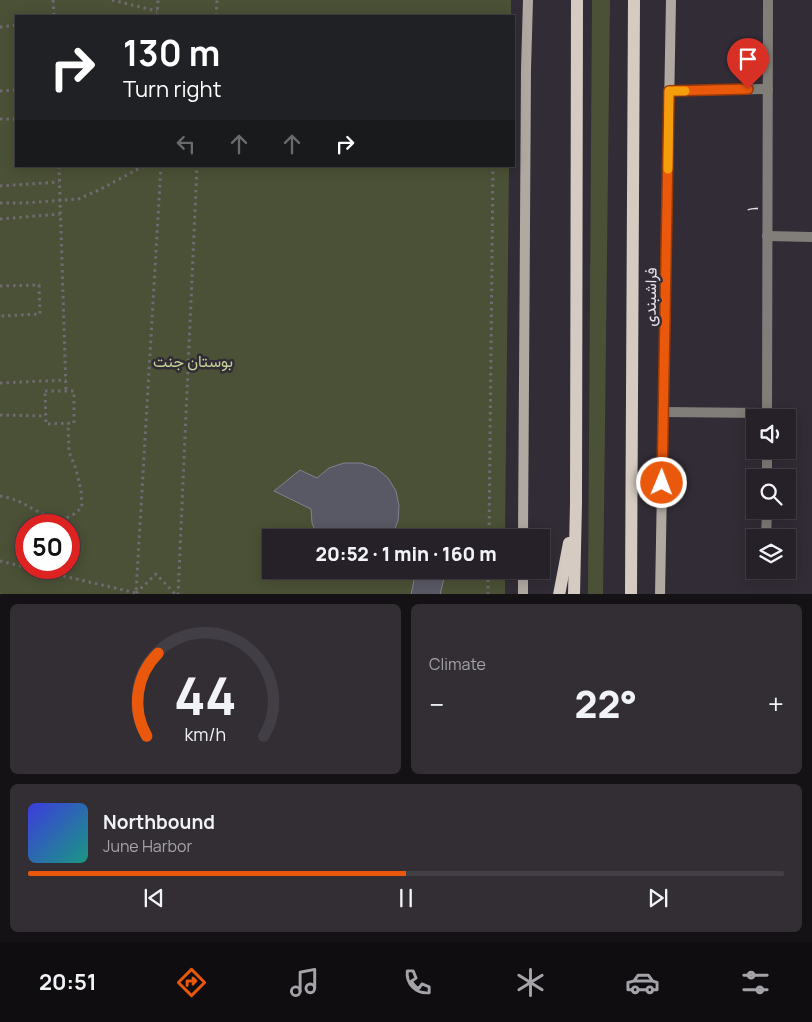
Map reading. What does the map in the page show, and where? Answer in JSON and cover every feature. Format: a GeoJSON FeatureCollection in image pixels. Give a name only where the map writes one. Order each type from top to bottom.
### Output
{"type":"FeatureCollection","features":[{"type":"Feature","properties":{"kind":"main road"},"geometry":{"type":"LineString","coordinates":[[523,529],[528,0]]}},
{"type":"Feature","properties":{"kind":"main road"},"geometry":{"type":"LineString","coordinates":[[574,594],[576,503],[577,0]]}},
{"type":"Feature","properties":{"kind":"main road","name":"فراشبندی"},"geometry":{"type":"LineString","coordinates":[[631,594],[634,0]]}},
{"type":"Feature","properties":{"kind":"main road","name":"فراشبندی"},"geometry":{"type":"LineString","coordinates":[[660,594],[671,0]]}},
{"type":"Feature","properties":{"kind":"main road"},"geometry":{"type":"LineString","coordinates":[[559,594],[576,503]]}},
{"type":"Feature","properties":{"kind":"main road"},"geometry":{"type":"LineString","coordinates":[[523,579],[523,594]]}},
{"type":"Feature","properties":{"kind":"street","name":"۱"},"geometry":{"type":"LineString","coordinates":[[767,409],[768,0]]}},
{"type":"Feature","properties":{"kind":"street"},"geometry":{"type":"LineString","coordinates":[[669,91],[768,89]]}},
{"type":"Feature","properties":{"kind":"street"},"geometry":{"type":"LineString","coordinates":[[767,236],[812,237]]}},
{"type":"Feature","properties":{"kind":"street"},"geometry":{"type":"LineString","coordinates":[[664,412],[746,415]]}},
{"type":"Feature","properties":{"kind":"path"},"geometry":{"type":"LineString","coordinates":[[53,0],[54,15]]}},
{"type":"Feature","properties":{"kind":"path"},"geometry":{"type":"LineString","coordinates":[[112,0],[157,11]]}},
{"type":"Feature","properties":{"kind":"path"},"geometry":{"type":"LineString","coordinates":[[157,15],[158,0]]}},
{"type":"Feature","properties":{"kind":"path"},"geometry":{"type":"LineString","coordinates":[[216,15],[217,0]]}},
{"type":"Feature","properties":{"kind":"path"},"geometry":{"type":"LineString","coordinates":[[0,26],[15,25]]}},
{"type":"Feature","properties":{"kind":"path"},"geometry":{"type":"LineString","coordinates":[[0,91],[15,90]]}},
{"type":"Feature","properties":{"kind":"path"},"geometry":{"type":"LineString","coordinates":[[0,119],[15,119]]}},
{"type":"Feature","properties":{"kind":"path"},"geometry":{"type":"LineString","coordinates":[[59,167],[66,391]]}},
{"type":"Feature","properties":{"kind":"path"},"geometry":{"type":"LineString","coordinates":[[0,203],[78,199],[143,167]]}},
{"type":"Feature","properties":{"kind":"path"},"geometry":{"type":"LineString","coordinates":[[135,594],[161,167]]}},
{"type":"Feature","properties":{"kind":"path"},"geometry":{"type":"LineString","coordinates":[[177,594],[197,167]]}},
{"type":"Feature","properties":{"kind":"path"},"geometry":{"type":"LineString","coordinates":[[489,529],[493,167]]}},
{"type":"Feature","properties":{"kind":"path"},"geometry":{"type":"LineString","coordinates":[[0,186],[59,182]]}},
{"type":"Feature","properties":{"kind":"path"},"geometry":{"type":"LineString","coordinates":[[0,218],[60,214]]}},
{"type":"Feature","properties":{"kind":"path"},"geometry":{"type":"LineString","coordinates":[[0,286],[39,284],[40,314],[0,316]]}},
{"type":"Feature","properties":{"kind":"path"},"geometry":{"type":"LineString","coordinates":[[0,383],[66,380]]}},
{"type":"Feature","properties":{"kind":"path"},"geometry":{"type":"LineString","coordinates":[[66,391],[74,391],[74,423],[46,424],[45,392],[66,391]]}},
{"type":"Feature","properties":{"kind":"path"},"geometry":{"type":"LineString","coordinates":[[0,415],[46,416]]}},
{"type":"Feature","properties":{"kind":"path"},"geometry":{"type":"LineString","coordinates":[[0,496],[15,500],[52,519],[63,519],[76,513],[82,507],[81,491],[76,469],[69,452],[68,423]]}},
{"type":"Feature","properties":{"kind":"path"},"geometry":{"type":"LineString","coordinates":[[0,562],[135,594]]}},
{"type":"Feature","properties":{"kind":"path"},"geometry":{"type":"LineString","coordinates":[[135,594],[156,574],[177,594]]}},
{"type":"Feature","properties":{"kind":"path"},"geometry":{"type":"LineString","coordinates":[[488,579],[488,594]]}},
{"type":"Feature","properties":{"kind":"green space","name":"بوستان جنت"},"geometry":{"type":"Polygon","coordinates":[[[0,0],[511,0],[511,15],[15,15],[15,167],[509,167],[505,529],[262,529],[262,579],[505,579],[505,594],[0,594],[0,0]]]}},
{"type":"Feature","properties":{"kind":"green space"},"geometry":{"type":"Polygon","coordinates":[[[592,0],[610,0],[603,594],[588,594],[592,0]]]}},
{"type":"Feature","properties":{"kind":"building"},"geometry":{"type":"Polygon","coordinates":[[[344,463],[361,463],[376,468],[388,478],[396,491],[399,506],[398,521],[395,529],[314,529],[311,509],[274,491],[300,470],[317,478],[329,468],[344,463]]]}},
{"type":"Feature","properties":{"kind":"building"},"geometry":{"type":"Polygon","coordinates":[[[414,579],[444,579],[440,594],[411,594],[414,579]]]}},
{"type":"Feature","properties":{"kind":"slow traffic"},"geometry":{"type":"LineString","coordinates":[[668,169],[669,91],[685,91]]}},
{"type":"Feature","properties":{"kind":"route"},"geometry":{"type":"LineString","coordinates":[[662,483],[669,91],[748,89]]}}]}
